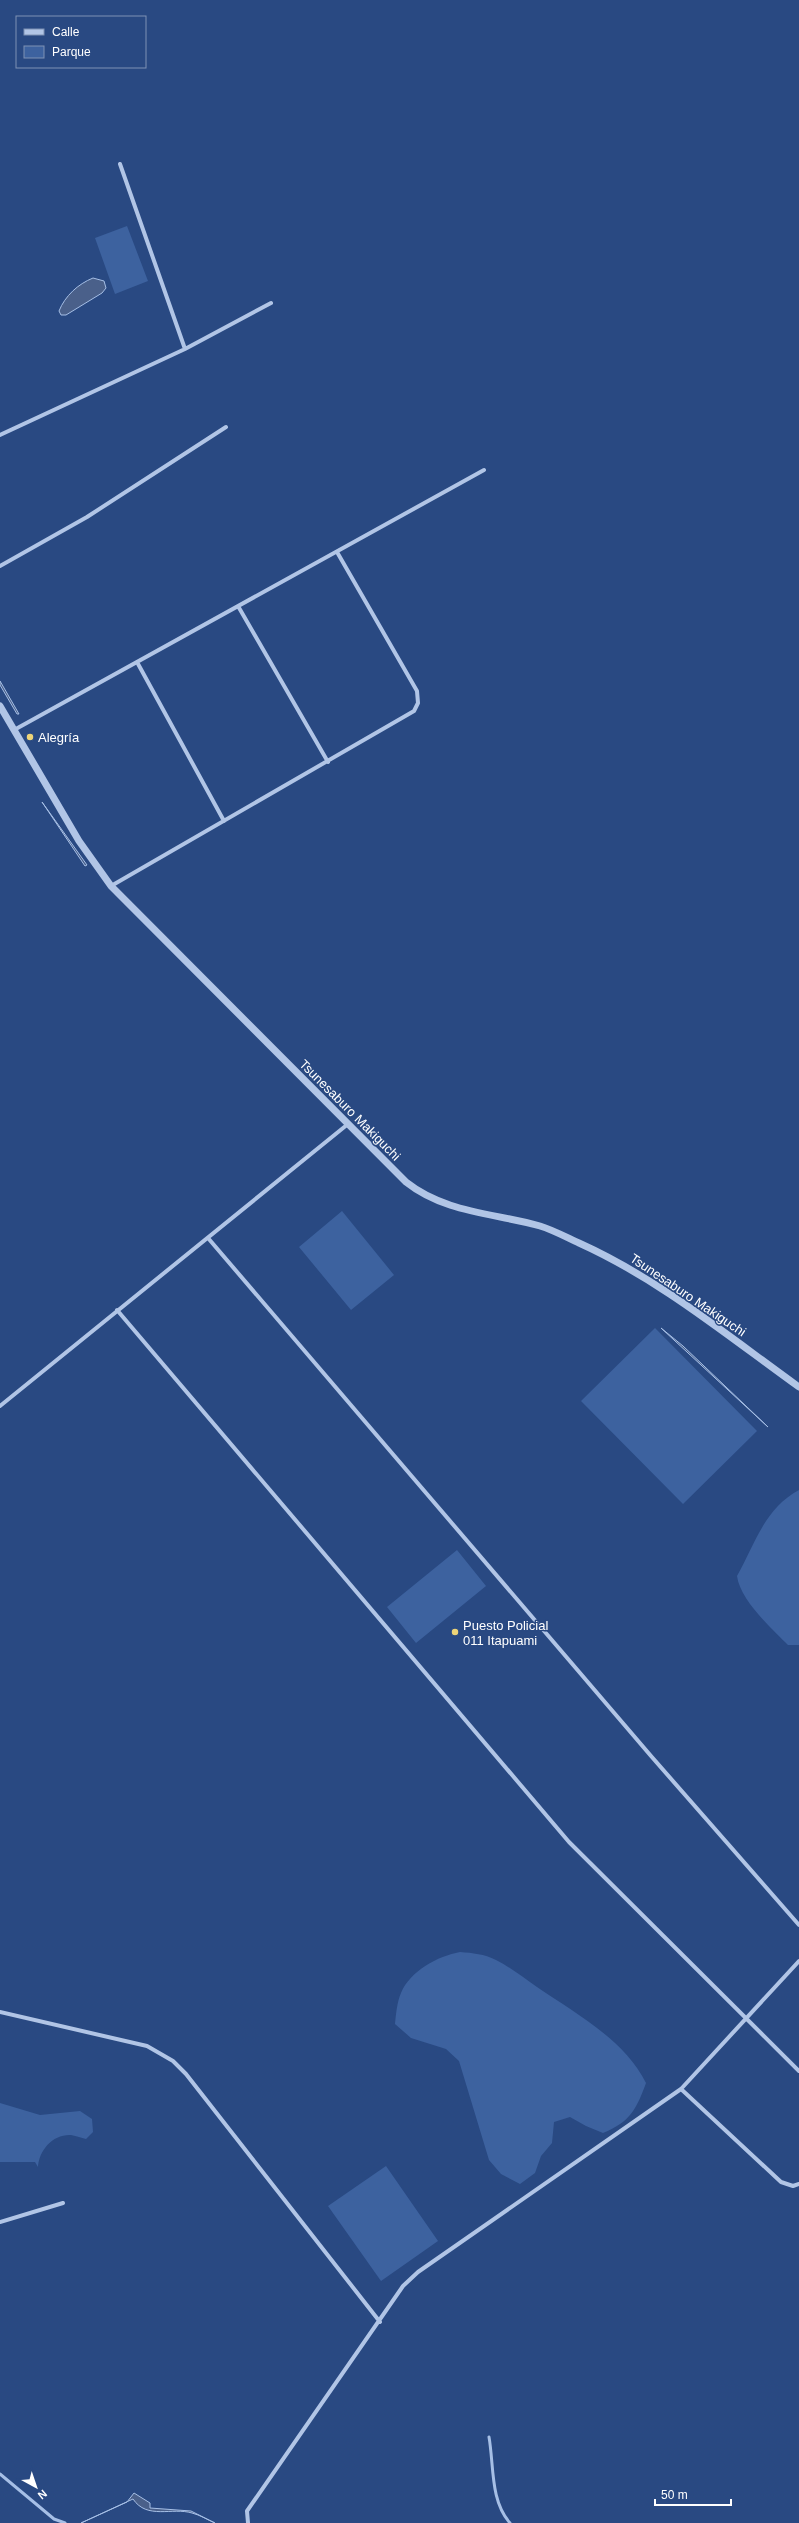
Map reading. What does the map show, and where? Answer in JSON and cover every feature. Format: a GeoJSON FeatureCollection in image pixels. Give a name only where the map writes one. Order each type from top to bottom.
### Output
{"type":"FeatureCollection","features":[{"type":"Feature","properties":{"kind":"street"},"geometry":{"type":"LineString","coordinates":[[120,164],[185,349]]}},
{"type":"Feature","properties":{"kind":"street"},"geometry":{"type":"LineString","coordinates":[[0,435],[185,349],[271,303]]}},
{"type":"Feature","properties":{"kind":"street"},"geometry":{"type":"LineString","coordinates":[[0,566],[87,517],[226,427]]}},
{"type":"Feature","properties":{"kind":"street"},"geometry":{"type":"LineString","coordinates":[[14,730],[484,470]]}},
{"type":"Feature","properties":{"kind":"street"},"geometry":{"type":"LineString","coordinates":[[111,886],[407,717],[414,711],[418,703],[417,691],[337,552]]}},
{"type":"Feature","properties":{"kind":"street"},"geometry":{"type":"LineString","coordinates":[[238,606],[328,762]]}},
{"type":"Feature","properties":{"kind":"street"},"geometry":{"type":"LineString","coordinates":[[137,662],[224,821]]}},
{"type":"Feature","properties":{"kind":"street","name":"Tsunesaburo Makiguchi"},"geometry":{"type":"LineString","coordinates":[[0,706],[75,835],[111,886],[406,1182],[426,1197],[468,1211],[541,1226],[614,1259],[645,1277],[799,1387]]}},
{"type":"Feature","properties":{"kind":"street"},"geometry":{"type":"LineString","coordinates":[[0,1406],[348,1124]]}},
{"type":"Feature","properties":{"kind":"street"},"geometry":{"type":"LineString","coordinates":[[208,1238],[651,1756],[799,1925]]}},
{"type":"Feature","properties":{"kind":"street"},"geometry":{"type":"LineString","coordinates":[[117,1310],[569,1842],[799,2071]]}},
{"type":"Feature","properties":{"kind":"street"},"geometry":{"type":"LineString","coordinates":[[248,2523],[247,2511],[380,2322],[403,2286],[418,2272],[681,2089],[799,1961]]}},
{"type":"Feature","properties":{"kind":"street"},"geometry":{"type":"LineString","coordinates":[[0,2012],[147,2046],[173,2060],[186,2074],[380,2322]]}},
{"type":"Feature","properties":{"kind":"street"},"geometry":{"type":"LineString","coordinates":[[681,2089],[781,2182],[792,2186],[799,2184]]}},
{"type":"Feature","properties":{"kind":"street"},"geometry":{"type":"LineString","coordinates":[[0,2222],[63,2203]]}},
{"type":"Feature","properties":{"kind":"green space"},"geometry":{"type":"Polygon","coordinates":[[[127,226],[148,281],[115,294],[95,238],[127,226]]]}},
{"type":"Feature","properties":{"kind":"green space"},"geometry":{"type":"Polygon","coordinates":[[[342,1211],[394,1275],[351,1310],[299,1247],[342,1211]]]}},
{"type":"Feature","properties":{"kind":"green space"},"geometry":{"type":"Polygon","coordinates":[[[655,1328],[757,1431],[683,1504],[581,1401],[655,1328]]]}},
{"type":"Feature","properties":{"kind":"green space"},"geometry":{"type":"Polygon","coordinates":[[[799,1490],[799,1645],[788,1645],[750,1604],[739,1585],[737,1576],[755,1540],[769,1517],[787,1498],[799,1490]]]}},
{"type":"Feature","properties":{"kind":"green space"},"geometry":{"type":"Polygon","coordinates":[[[457,1550],[486,1586],[416,1643],[387,1607],[457,1550]]]}},
{"type":"Feature","properties":{"kind":"green space"},"geometry":{"type":"Polygon","coordinates":[[[460,1952],[474,1953],[492,1958],[512,1969],[583,2017],[625,2054],[637,2068],[646,2083],[639,2101],[631,2114],[620,2124],[603,2133],[570,2117],[554,2122],[552,2143],[541,2156],[535,2173],[520,2184],[501,2174],[489,2160],[459,2061],[446,2049],[411,2038],[395,2024],[401,1993],[411,1978],[418,1971],[434,1961],[460,1952]]]}},
{"type":"Feature","properties":{"kind":"green space"},"geometry":{"type":"Polygon","coordinates":[[[0,2103],[40,2115],[80,2111],[92,2119],[93,2132],[86,2139],[71,2135],[64,2135],[53,2140],[44,2149],[38,2167],[35,2162],[0,2162],[0,2103]]]}},
{"type":"Feature","properties":{"kind":"green space"},"geometry":{"type":"Polygon","coordinates":[[[386,2166],[438,2241],[381,2281],[328,2206],[386,2166]]]}},
{"type":"Feature","properties":{"kind":"shaded area"},"geometry":{"type":"Polygon","coordinates":[[[93,278],[104,281],[106,288],[102,293],[66,315],[61,315],[59,311],[68,296],[77,287],[93,278]]]}},
{"type":"Feature","properties":{"kind":"shaded area"},"geometry":{"type":"Polygon","coordinates":[[[0,681],[19,714],[17,714],[0,685],[0,681]]]}},
{"type":"Feature","properties":{"kind":"shaded area"},"geometry":{"type":"Polygon","coordinates":[[[42,802],[87,865],[85,866],[42,802]]]}},
{"type":"Feature","properties":{"kind":"shaded area"},"geometry":{"type":"Polygon","coordinates":[[[661,1328],[683,1346],[768,1427],[661,1328]]]}},
{"type":"Feature","properties":{"kind":"shaded area"},"geometry":{"type":"Polygon","coordinates":[[[134,2493],[150,2503],[150,2508],[191,2511],[201,2516],[176,2511],[160,2512],[145,2509],[133,2499],[127,2502],[134,2493]]]}},
{"type":"Feature","properties":{"kind":"waterway"},"geometry":{"type":"LineString","coordinates":[[489,2437],[496,2494],[499,2504],[510,2523]]}},
{"type":"Feature","properties":{"kind":"waterway"},"geometry":{"type":"LineString","coordinates":[[0,2474],[54,2519],[65,2523]]}},
{"type":"Feature","properties":{"kind":"place","name":"Alegría"},"geometry":{"type":"Point","coordinates":[30,737]}},
{"type":"Feature","properties":{"kind":"place","name":"Puesto Policial 011 Itapuami"},"geometry":{"type":"Point","coordinates":[455,1632]}}]}
